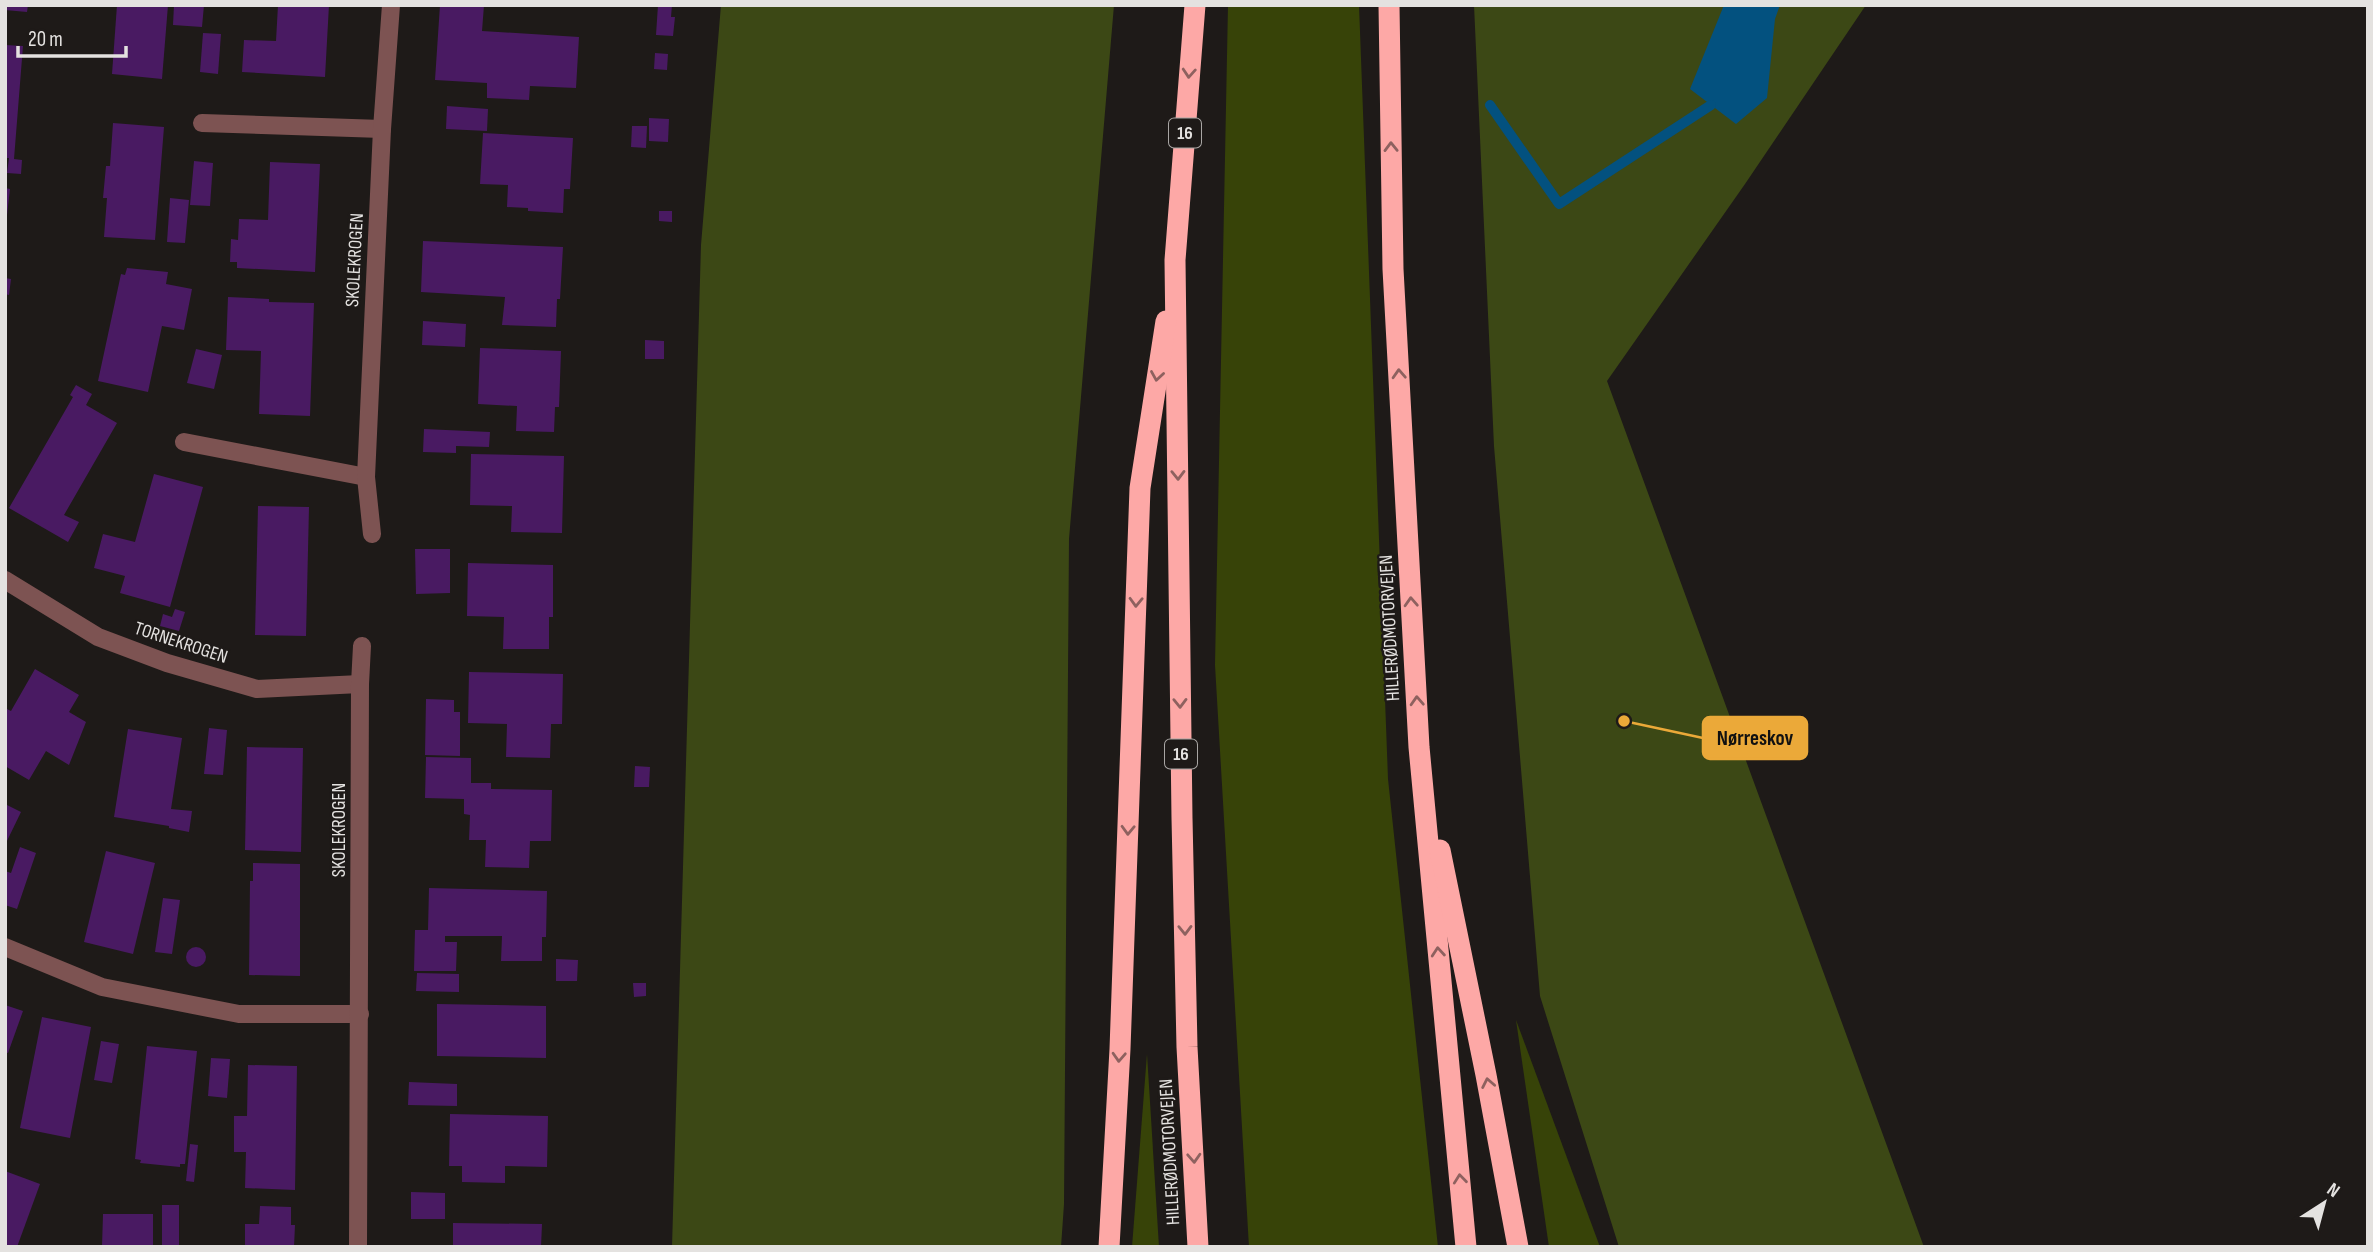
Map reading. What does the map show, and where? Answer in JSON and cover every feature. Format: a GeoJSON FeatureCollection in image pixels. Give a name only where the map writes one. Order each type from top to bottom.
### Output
{"type":"FeatureCollection","features":[{"type":"Feature","properties":{"kind":"highway","name":"HILLERØDMOTORVEJEN"},"geometry":{"type":"LineString","coordinates":[[1195,5],[1175,260],[1187,1047],[1198,1247]]}},
{"type":"Feature","properties":{"kind":"highway","name":"HILLERØDMOTORVEJEN"},"geometry":{"type":"LineString","coordinates":[[1389,5],[1393,269],[1419,747],[1466,1247]]}},
{"type":"Feature","properties":{"kind":"highway"},"geometry":{"type":"LineString","coordinates":[[1110,1247],[1120,1049],[1140,488],[1175,260]]}},
{"type":"Feature","properties":{"kind":"highway"},"geometry":{"type":"LineString","coordinates":[[1419,747],[1518,1247]]}},
{"type":"Feature","properties":{"kind":"street","name":"SKOLEKROGEN"},"geometry":{"type":"LineString","coordinates":[[372,534],[366,477],[382,129],[391,5]]}},
{"type":"Feature","properties":{"kind":"street"},"geometry":{"type":"LineString","coordinates":[[202,122],[382,129]]}},
{"type":"Feature","properties":{"kind":"street"},"geometry":{"type":"LineString","coordinates":[[184,442],[366,477]]}},
{"type":"Feature","properties":{"kind":"street","name":"TORNEKROGEN"},"geometry":{"type":"LineString","coordinates":[[5,580],[98,637],[167,663],[257,689],[360,684]]}},
{"type":"Feature","properties":{"kind":"street","name":"SKOLEKROGEN"},"geometry":{"type":"LineString","coordinates":[[358,1247],[362,646]]}},
{"type":"Feature","properties":{"kind":"street"},"geometry":{"type":"LineString","coordinates":[[5,947],[102,987],[239,1014],[360,1014]]}},
{"type":"Feature","properties":{"kind":"green space"},"geometry":{"type":"Polygon","coordinates":[[[721,5],[1114,5],[1069,539],[1064,1204],[1061,1247],[672,1247],[701,245],[721,5]]]}},
{"type":"Feature","properties":{"kind":"green space"},"geometry":{"type":"Polygon","coordinates":[[[1228,5],[1359,5],[1388,779],[1438,1247],[1249,1247],[1215,665],[1228,5]]]}},
{"type":"Feature","properties":{"kind":"green space"},"geometry":{"type":"Polygon","coordinates":[[[1474,5],[1866,5],[1607,381],[1924,1247],[1619,1247],[1540,996],[1494,446],[1474,5]]]}},
{"type":"Feature","properties":{"kind":"green space"},"geometry":{"type":"Polygon","coordinates":[[[1516,1020],[1600,1247],[1549,1247],[1516,1020]]]}},
{"type":"Feature","properties":{"kind":"green space"},"geometry":{"type":"Polygon","coordinates":[[[1147,1054],[1159,1247],[1132,1247],[1147,1054]]]}},
{"type":"Feature","properties":{"kind":"water"},"geometry":{"type":"Polygon","coordinates":[[[1724,5],[1780,5],[1775,19],[1767,98],[1736,124],[1690,89],[1724,5]]]}},
{"type":"Feature","properties":{"kind":"building"},"geometry":{"type":"Polygon","coordinates":[[[5,5],[28,5],[27,12],[5,10],[5,5]]]}},
{"type":"Feature","properties":{"kind":"building"},"geometry":{"type":"Polygon","coordinates":[[[117,5],[168,5],[162,79],[112,74],[117,5]]]}},
{"type":"Feature","properties":{"kind":"building"},"geometry":{"type":"Polygon","coordinates":[[[174,5],[204,5],[202,27],[173,25],[174,5]]]}},
{"type":"Feature","properties":{"kind":"building"},"geometry":{"type":"Polygon","coordinates":[[[278,5],[329,5],[325,77],[242,72],[244,40],[276,41],[278,5]]]}},
{"type":"Feature","properties":{"kind":"building"},"geometry":{"type":"Polygon","coordinates":[[[440,5],[484,5],[482,31],[579,37],[576,88],[530,86],[529,100],[487,98],[487,83],[435,80],[440,5]]]}},
{"type":"Feature","properties":{"kind":"building"},"geometry":{"type":"Polygon","coordinates":[[[658,5],[672,5],[671,17],[675,17],[673,36],[656,35],[658,5]]]}},
{"type":"Feature","properties":{"kind":"building"},"geometry":{"type":"Polygon","coordinates":[[[203,33],[221,34],[218,74],[200,72],[203,33]]]}},
{"type":"Feature","properties":{"kind":"building"},"geometry":{"type":"Polygon","coordinates":[[[5,45],[23,46],[14,159],[22,160],[21,174],[7,173],[9,158],[5,158],[5,45]]]}},
{"type":"Feature","properties":{"kind":"building"},"geometry":{"type":"Polygon","coordinates":[[[655,53],[668,54],[667,70],[654,69],[655,53]]]}},
{"type":"Feature","properties":{"kind":"building"},"geometry":{"type":"Polygon","coordinates":[[[447,106],[488,109],[487,131],[446,129],[447,106]]]}},
{"type":"Feature","properties":{"kind":"building"},"geometry":{"type":"Polygon","coordinates":[[[649,118],[669,119],[668,142],[649,141],[649,118]]]}},
{"type":"Feature","properties":{"kind":"building"},"geometry":{"type":"Polygon","coordinates":[[[113,123],[164,127],[155,240],[104,237],[107,198],[103,198],[106,166],[110,166],[113,123]]]}},
{"type":"Feature","properties":{"kind":"building"},"geometry":{"type":"Polygon","coordinates":[[[632,126],[647,126],[646,148],[631,147],[632,126]]]}},
{"type":"Feature","properties":{"kind":"building"},"geometry":{"type":"Polygon","coordinates":[[[483,133],[573,138],[570,189],[564,189],[563,213],[507,207],[508,185],[480,184],[483,133]]]}},
{"type":"Feature","properties":{"kind":"building"},"geometry":{"type":"Polygon","coordinates":[[[194,161],[213,163],[210,206],[190,205],[194,161]]]}},
{"type":"Feature","properties":{"kind":"building"},"geometry":{"type":"Polygon","coordinates":[[[270,162],[320,164],[315,272],[237,268],[237,262],[230,262],[231,239],[238,240],[239,219],[268,220],[270,162]]]}},
{"type":"Feature","properties":{"kind":"building"},"geometry":{"type":"Polygon","coordinates":[[[5,188],[10,189],[7,215],[5,214],[5,188]]]}},
{"type":"Feature","properties":{"kind":"building"},"geometry":{"type":"Polygon","coordinates":[[[170,198],[189,200],[185,243],[167,242],[170,198]]]}},
{"type":"Feature","properties":{"kind":"building"},"geometry":{"type":"Polygon","coordinates":[[[659,211],[672,211],[672,222],[659,221],[659,211]]]}},
{"type":"Feature","properties":{"kind":"building"},"geometry":{"type":"Polygon","coordinates":[[[423,241],[563,247],[556,327],[502,325],[505,297],[421,292],[423,241]]]}},
{"type":"Feature","properties":{"kind":"building"},"geometry":{"type":"Polygon","coordinates":[[[127,268],[168,272],[166,284],[192,289],[184,330],[162,326],[148,392],[98,381],[121,274],[125,275],[127,268]]]}},
{"type":"Feature","properties":{"kind":"building"},"geometry":{"type":"Polygon","coordinates":[[[5,278],[11,279],[9,295],[5,294],[5,278]]]}},
{"type":"Feature","properties":{"kind":"building"},"geometry":{"type":"Polygon","coordinates":[[[228,297],[269,299],[269,302],[314,303],[310,416],[259,414],[261,351],[226,350],[228,297]]]}},
{"type":"Feature","properties":{"kind":"building"},"geometry":{"type":"Polygon","coordinates":[[[423,321],[466,324],[465,347],[422,345],[423,321]]]}},
{"type":"Feature","properties":{"kind":"building"},"geometry":{"type":"Polygon","coordinates":[[[645,340],[664,341],[664,359],[645,359],[645,340]]]}},
{"type":"Feature","properties":{"kind":"building"},"geometry":{"type":"Polygon","coordinates":[[[480,348],[561,351],[559,407],[555,407],[554,432],[516,431],[517,406],[478,404],[480,348]]]}},
{"type":"Feature","properties":{"kind":"building"},"geometry":{"type":"Polygon","coordinates":[[[196,349],[222,355],[214,389],[187,383],[196,349]]]}},
{"type":"Feature","properties":{"kind":"building"},"geometry":{"type":"Polygon","coordinates":[[[76,385],[92,394],[86,405],[117,423],[64,515],[79,522],[68,542],[9,508],[73,397],[70,395],[76,385]]]}},
{"type":"Feature","properties":{"kind":"building"},"geometry":{"type":"Polygon","coordinates":[[[424,429],[490,432],[489,447],[456,446],[456,453],[423,452],[424,429]]]}},
{"type":"Feature","properties":{"kind":"building"},"geometry":{"type":"Polygon","coordinates":[[[471,454],[564,456],[562,533],[511,532],[512,506],[470,505],[471,454]]]}},
{"type":"Feature","properties":{"kind":"building"},"geometry":{"type":"Polygon","coordinates":[[[154,474],[203,487],[170,607],[120,593],[125,576],[94,568],[103,534],[135,542],[154,474]]]}},
{"type":"Feature","properties":{"kind":"building"},"geometry":{"type":"Polygon","coordinates":[[[258,506],[309,507],[306,636],[255,635],[258,506]]]}},
{"type":"Feature","properties":{"kind":"building"},"geometry":{"type":"Polygon","coordinates":[[[415,549],[450,549],[450,593],[416,594],[415,549]]]}},
{"type":"Feature","properties":{"kind":"building"},"geometry":{"type":"Polygon","coordinates":[[[468,563],[553,565],[553,617],[549,617],[549,649],[503,649],[504,617],[467,616],[468,563]]]}},
{"type":"Feature","properties":{"kind":"building"},"geometry":{"type":"Polygon","coordinates":[[[175,609],[185,612],[179,631],[160,626],[163,614],[172,617],[175,609]]]}},
{"type":"Feature","properties":{"kind":"building"},"geometry":{"type":"Polygon","coordinates":[[[35,669],[79,695],[69,712],[86,722],[69,765],[46,751],[29,780],[5,766],[5,708],[11,711],[35,669]]]}},
{"type":"Feature","properties":{"kind":"building"},"geometry":{"type":"Polygon","coordinates":[[[469,672],[563,674],[562,724],[551,724],[550,758],[506,757],[507,724],[468,723],[469,672]]]}},
{"type":"Feature","properties":{"kind":"building"},"geometry":{"type":"Polygon","coordinates":[[[426,699],[454,700],[454,712],[460,712],[460,756],[425,755],[426,699]]]}},
{"type":"Feature","properties":{"kind":"building"},"geometry":{"type":"Polygon","coordinates":[[[209,728],[227,730],[223,775],[204,774],[209,728]]]}},
{"type":"Feature","properties":{"kind":"building"},"geometry":{"type":"Polygon","coordinates":[[[128,729],[182,738],[171,809],[192,811],[189,832],[114,817],[128,729]]]}},
{"type":"Feature","properties":{"kind":"building"},"geometry":{"type":"Polygon","coordinates":[[[247,747],[303,748],[301,852],[245,850],[247,747]]]}},
{"type":"Feature","properties":{"kind":"building"},"geometry":{"type":"Polygon","coordinates":[[[426,757],[471,758],[471,783],[491,783],[491,789],[552,790],[551,841],[530,841],[529,868],[485,867],[486,840],[469,840],[470,815],[464,814],[464,799],[425,798],[426,757]]]}},
{"type":"Feature","properties":{"kind":"building"},"geometry":{"type":"Polygon","coordinates":[[[635,766],[650,767],[649,787],[634,787],[635,766]]]}},
{"type":"Feature","properties":{"kind":"building"},"geometry":{"type":"Polygon","coordinates":[[[5,804],[21,812],[5,845],[5,804]]]}},
{"type":"Feature","properties":{"kind":"building"},"geometry":{"type":"Polygon","coordinates":[[[20,847],[36,853],[17,909],[5,905],[5,871],[11,873],[20,847]]]}},
{"type":"Feature","properties":{"kind":"building"},"geometry":{"type":"Polygon","coordinates":[[[106,851],[155,863],[133,954],[84,942],[106,851]]]}},
{"type":"Feature","properties":{"kind":"building"},"geometry":{"type":"Polygon","coordinates":[[[253,863],[300,864],[300,976],[249,975],[250,881],[253,881],[253,863]]]}},
{"type":"Feature","properties":{"kind":"building"},"geometry":{"type":"Polygon","coordinates":[[[429,888],[547,891],[546,937],[542,937],[542,961],[501,961],[502,936],[445,936],[445,942],[457,942],[456,971],[414,971],[415,930],[428,930],[429,888]]]}},
{"type":"Feature","properties":{"kind":"building"},"geometry":{"type":"Polygon","coordinates":[[[163,898],[180,900],[172,954],[155,952],[163,898]]]}},
{"type":"Feature","properties":{"kind":"building"},"geometry":{"type":"Polygon","coordinates":[[[196,947],[203,950],[206,957],[203,964],[196,967],[189,964],[186,957],[189,950],[196,947]]]}},
{"type":"Feature","properties":{"kind":"building"},"geometry":{"type":"Polygon","coordinates":[[[556,959],[578,960],[577,981],[556,981],[556,959]]]}},
{"type":"Feature","properties":{"kind":"building"},"geometry":{"type":"Polygon","coordinates":[[[417,973],[459,974],[459,992],[416,991],[417,973]]]}},
{"type":"Feature","properties":{"kind":"building"},"geometry":{"type":"Polygon","coordinates":[[[633,983],[646,983],[646,996],[634,997],[633,983]]]}},
{"type":"Feature","properties":{"kind":"building"},"geometry":{"type":"Polygon","coordinates":[[[437,1004],[546,1006],[546,1058],[437,1056],[437,1004]]]}},
{"type":"Feature","properties":{"kind":"building"},"geometry":{"type":"Polygon","coordinates":[[[5,1005],[23,1011],[8,1053],[5,1052],[5,1005]]]}},
{"type":"Feature","properties":{"kind":"building"},"geometry":{"type":"Polygon","coordinates":[[[42,1017],[91,1027],[70,1138],[20,1128],[42,1017]]]}},
{"type":"Feature","properties":{"kind":"building"},"geometry":{"type":"Polygon","coordinates":[[[101,1041],[119,1044],[112,1083],[94,1080],[101,1041]]]}},
{"type":"Feature","properties":{"kind":"building"},"geometry":{"type":"Polygon","coordinates":[[[147,1046],[197,1051],[185,1164],[180,1164],[180,1167],[140,1163],[141,1160],[135,1159],[147,1046]]]}},
{"type":"Feature","properties":{"kind":"building"},"geometry":{"type":"Polygon","coordinates":[[[211,1058],[230,1059],[227,1098],[208,1096],[211,1058]]]}},
{"type":"Feature","properties":{"kind":"building"},"geometry":{"type":"Polygon","coordinates":[[[248,1065],[297,1066],[295,1190],[245,1188],[246,1152],[234,1152],[234,1116],[247,1116],[248,1065]]]}},
{"type":"Feature","properties":{"kind":"building"},"geometry":{"type":"Polygon","coordinates":[[[409,1082],[457,1084],[457,1106],[408,1105],[409,1082]]]}},
{"type":"Feature","properties":{"kind":"building"},"geometry":{"type":"Polygon","coordinates":[[[450,1114],[548,1116],[547,1167],[505,1166],[505,1183],[462,1182],[462,1166],[449,1166],[450,1114]]]}},
{"type":"Feature","properties":{"kind":"building"},"geometry":{"type":"Polygon","coordinates":[[[190,1144],[198,1145],[194,1182],[186,1181],[190,1144]]]}},
{"type":"Feature","properties":{"kind":"building"},"geometry":{"type":"Polygon","coordinates":[[[5,1171],[40,1184],[17,1247],[5,1247],[5,1171]]]}},
{"type":"Feature","properties":{"kind":"building"},"geometry":{"type":"Polygon","coordinates":[[[411,1192],[445,1193],[445,1219],[411,1219],[411,1192]]]}},
{"type":"Feature","properties":{"kind":"building"},"geometry":{"type":"Polygon","coordinates":[[[162,1205],[179,1205],[179,1247],[162,1247],[162,1205]]]}},
{"type":"Feature","properties":{"kind":"building"},"geometry":{"type":"Polygon","coordinates":[[[260,1206],[291,1207],[291,1225],[295,1225],[294,1247],[245,1247],[245,1224],[259,1224],[260,1206]]]}},
{"type":"Feature","properties":{"kind":"building"},"geometry":{"type":"Polygon","coordinates":[[[103,1214],[153,1214],[153,1247],[102,1247],[103,1214]]]}},
{"type":"Feature","properties":{"kind":"building"},"geometry":{"type":"Polygon","coordinates":[[[453,1223],[542,1224],[541,1247],[453,1247],[453,1223]]]}},
{"type":"Feature","properties":{"kind":"waterway"},"geometry":{"type":"LineString","coordinates":[[1490,105],[1559,204],[1711,105]]}},
{"type":"Feature","properties":{"kind":"place","name":"Nørreskov"},"geometry":{"type":"Point","coordinates":[1624,721]}}]}
